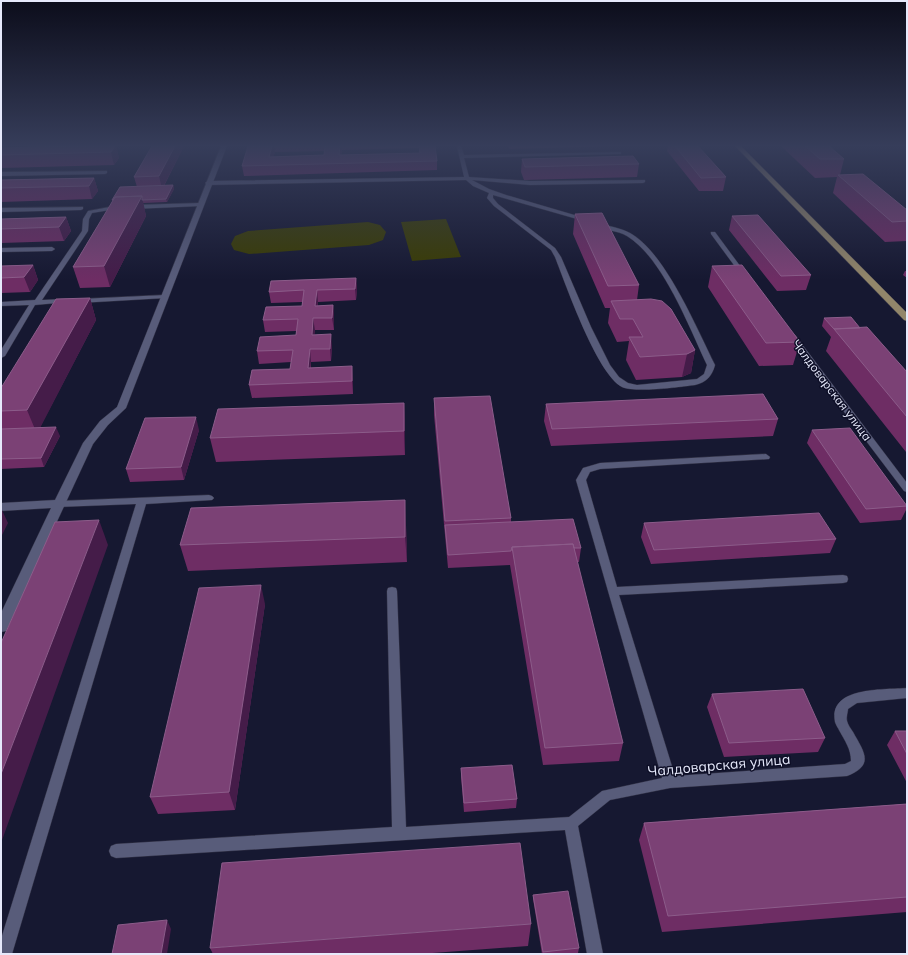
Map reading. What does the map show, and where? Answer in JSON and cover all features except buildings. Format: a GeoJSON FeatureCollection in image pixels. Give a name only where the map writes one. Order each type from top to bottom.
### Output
{"type":"FeatureCollection","features":[{"type":"Feature","properties":{"kind":"main road"},"geometry":{"type":"LineString","coordinates":[[782,191],[907,318]]}},
{"type":"Feature","properties":{"kind":"street"},"geometry":{"type":"LineString","coordinates":[[1,627],[58,504],[94,434],[121,408],[205,191]]}},
{"type":"Feature","properties":{"kind":"street"},"geometry":{"type":"LineString","coordinates":[[1,507],[58,504]]}},
{"type":"Feature","properties":{"kind":"lane"},"geometry":{"type":"LineString","coordinates":[[489,191],[628,234],[639,243],[662,269],[708,358],[711,365],[708,376],[703,380],[689,383],[632,387],[617,381],[609,369],[582,316],[558,257],[553,249],[496,205],[490,198],[490,194],[493,192]]}},
{"type":"Feature","properties":{"kind":"lane"},"geometry":{"type":"LineString","coordinates":[[1,356],[35,303],[85,231],[86,219],[90,212],[117,207],[200,205]]}},
{"type":"Feature","properties":{"kind":"lane"},"geometry":{"type":"LineString","coordinates":[[1,210],[81,208]]}},
{"type":"Feature","properties":{"kind":"lane"},"geometry":{"type":"LineString","coordinates":[[713,233],[751,283]]}},
{"type":"Feature","properties":{"kind":"lane"},"geometry":{"type":"LineString","coordinates":[[1,250],[52,249]]}},
{"type":"Feature","properties":{"kind":"lane"},"geometry":{"type":"LineString","coordinates":[[1,304],[164,297]]}},
{"type":"Feature","properties":{"kind":"lane","name":"Чалдоварская улица"},"geometry":{"type":"LineString","coordinates":[[788,333],[907,489]]}},
{"type":"Feature","properties":{"kind":"lane"},"geometry":{"type":"LineString","coordinates":[[670,782],[581,480],[586,470],[600,466],[766,457]]}},
{"type":"Feature","properties":{"kind":"lane"},"geometry":{"type":"LineString","coordinates":[[58,504],[209,498]]}},
{"type":"Feature","properties":{"kind":"lane"},"geometry":{"type":"LineString","coordinates":[[4,954],[142,500]]}},
{"type":"Feature","properties":{"kind":"lane"},"geometry":{"type":"LineString","coordinates":[[613,592],[843,579]]}},
{"type":"Feature","properties":{"kind":"lane"},"geometry":{"type":"LineString","coordinates":[[392,591],[399,834]]}},
{"type":"Feature","properties":{"kind":"lane","name":"Чалдоварская улица"},"geometry":{"type":"LineString","coordinates":[[571,823],[607,795],[670,782],[847,770],[858,764],[857,751],[841,722],[842,706],[855,698],[907,693]]}},
{"type":"Feature","properties":{"kind":"lane"},"geometry":{"type":"LineString","coordinates":[[116,851],[571,823],[595,954]]}},
{"type":"Feature","properties":{"kind":"shaded area"},"geometry":{"type":"Polygon","coordinates":[[[446,219],[461,257],[412,261],[401,222],[446,219]]]}},
{"type":"Feature","properties":{"kind":"shaded area"},"geometry":{"type":"Polygon","coordinates":[[[368,222],[380,225],[386,232],[383,240],[369,245],[249,254],[234,250],[231,244],[235,236],[248,231],[368,222]]]}}]}
